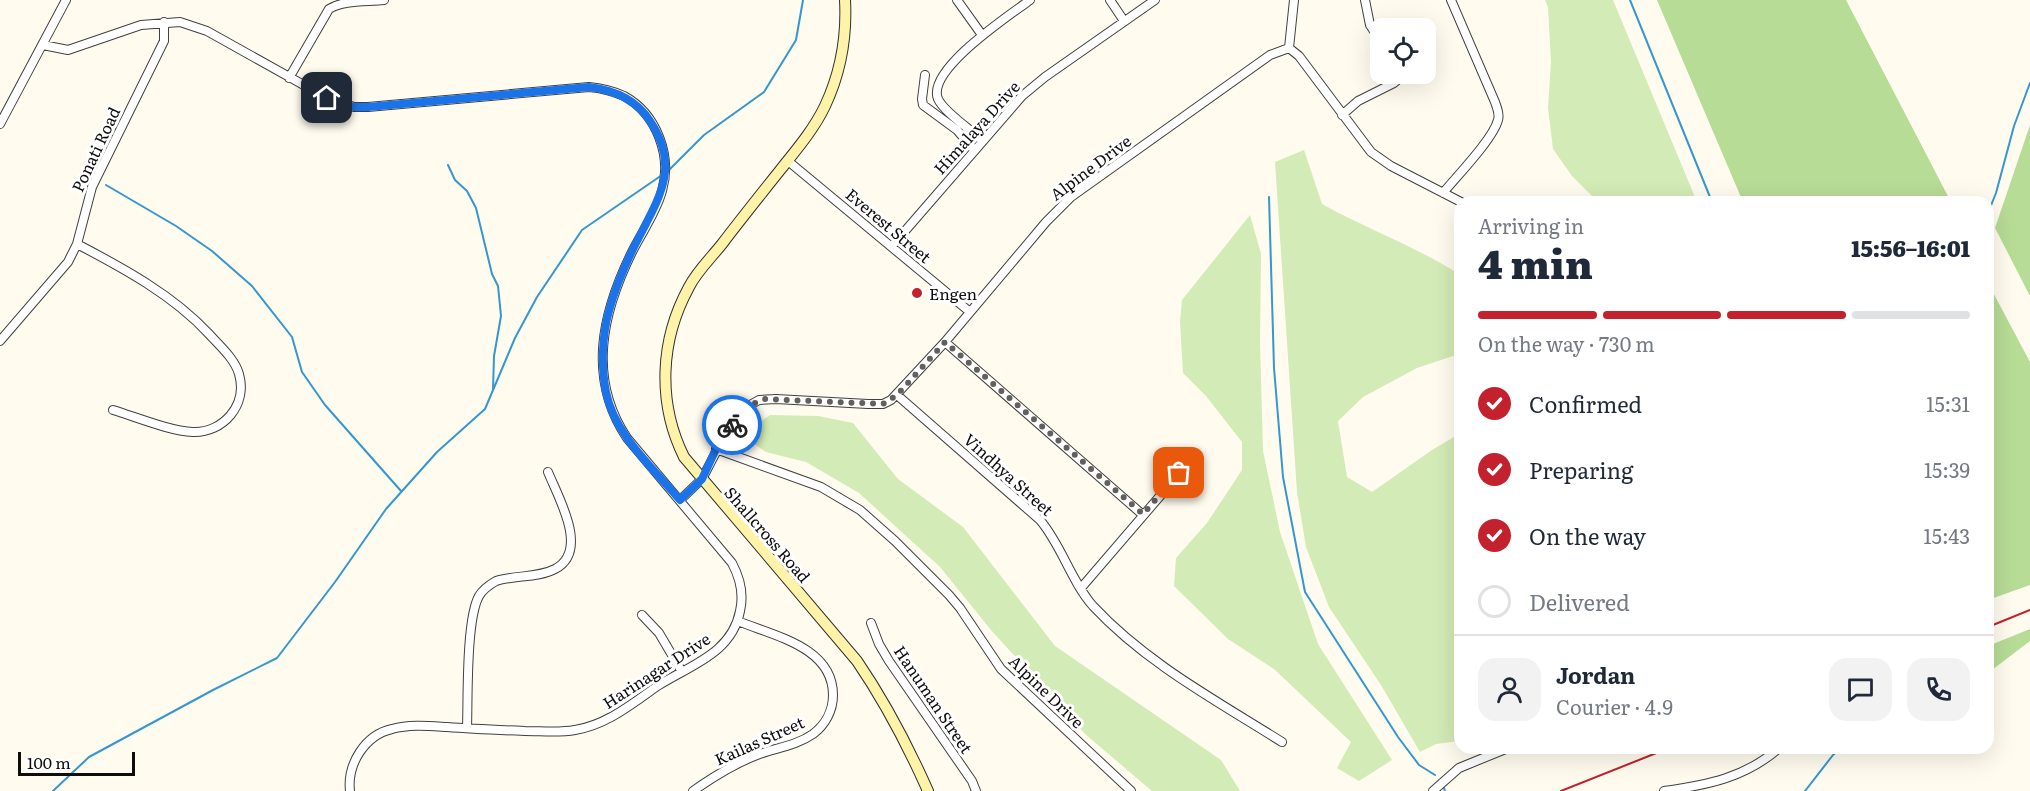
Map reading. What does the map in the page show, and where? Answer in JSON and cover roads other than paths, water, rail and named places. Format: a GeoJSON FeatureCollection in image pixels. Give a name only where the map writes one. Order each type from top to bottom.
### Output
{"type":"FeatureCollection","features":[{"type":"Feature","properties":{"kind":"street"},"geometry":{"type":"LineString","coordinates":[[0,124],[66,0]]}},
{"type":"Feature","properties":{"kind":"street"},"geometry":{"type":"LineString","coordinates":[[290,78],[329,9],[346,4],[384,0]]}},
{"type":"Feature","properties":{"kind":"street","name":"Shallcross Road"},"geometry":{"type":"LineString","coordinates":[[845,0],[844,42],[833,88],[812,128],[788,161],[697,274],[683,299],[671,333],[666,357],[665,380],[671,427],[684,457],[857,661],[896,723],[928,791]]}},
{"type":"Feature","properties":{"kind":"street"},"geometry":{"type":"LineString","coordinates":[[957,0],[982,35]]}},
{"type":"Feature","properties":{"kind":"street"},"geometry":{"type":"LineString","coordinates":[[982,140],[938,100],[937,90],[941,77],[982,35],[1030,0]]}},
{"type":"Feature","properties":{"kind":"street"},"geometry":{"type":"LineString","coordinates":[[1110,0],[1124,21]]}},
{"type":"Feature","properties":{"kind":"street","name":"Himalaya Drive"},"geometry":{"type":"LineString","coordinates":[[892,246],[982,140],[1033,86],[1155,0]]}},
{"type":"Feature","properties":{"kind":"street"},"geometry":{"type":"LineString","coordinates":[[1294,0],[1289,48],[1299,56],[1362,142],[1379,158],[1454,198]]}},
{"type":"Feature","properties":{"kind":"street"},"geometry":{"type":"LineString","coordinates":[[1365,0],[1370,25]]}},
{"type":"Feature","properties":{"kind":"street"},"geometry":{"type":"LineString","coordinates":[[1443,193],[1486,141],[1499,117],[1495,102],[1451,0]]}},
{"type":"Feature","properties":{"kind":"street","name":"Harinagar Drive"},"geometry":{"type":"LineString","coordinates":[[43,45],[68,50],[141,25],[164,22],[186,24],[207,31],[333,101],[354,107],[589,87],[602,88],[624,96],[646,115],[662,144],[665,159],[664,185],[657,204],[625,267],[609,309],[605,327],[604,380],[609,404],[620,427],[725,554],[736,572],[742,594],[738,621],[728,639],[719,649],[607,720],[583,728],[556,732],[404,727],[381,733],[367,743],[356,759],[350,777],[350,791]]}},
{"type":"Feature","properties":{"kind":"street","name":"Ponati Road"},"geometry":{"type":"LineString","coordinates":[[0,341],[61,272],[77,244],[92,187],[164,41],[164,22]]}},
{"type":"Feature","properties":{"kind":"street","name":"Alpine Drive"},"geometry":{"type":"LineString","coordinates":[[897,395],[1046,222],[1071,197],[1270,55],[1289,48]]}},
{"type":"Feature","properties":{"kind":"street"},"geometry":{"type":"LineString","coordinates":[[925,75],[923,105],[957,130],[974,150]]}},
{"type":"Feature","properties":{"kind":"street"},"geometry":{"type":"LineString","coordinates":[[1342,115],[1363,97],[1392,84]]}},
{"type":"Feature","properties":{"kind":"street","name":"Everest Street"},"geometry":{"type":"LineString","coordinates":[[788,161],[970,312]]}},
{"type":"Feature","properties":{"kind":"street"},"geometry":{"type":"LineString","coordinates":[[77,244],[147,284],[193,319],[208,332],[239,373],[240,393],[236,407],[229,418],[209,430],[190,432],[113,410]]}},
{"type":"Feature","properties":{"kind":"street"},"geometry":{"type":"LineString","coordinates":[[945,342],[1143,514]]}},
{"type":"Feature","properties":{"kind":"street"},"geometry":{"type":"LineString","coordinates":[[680,500],[702,479],[727,431],[750,405],[759,400],[883,404],[897,395]]}},
{"type":"Feature","properties":{"kind":"street","name":"Vindhya Street"},"geometry":{"type":"LineString","coordinates":[[897,395],[1040,520],[1093,605],[1142,651],[1282,742]]}},
{"type":"Feature","properties":{"kind":"street","name":"Alpine Drive"},"geometry":{"type":"LineString","coordinates":[[716,449],[821,487],[860,510],[949,595],[1001,669],[1131,791]]}},
{"type":"Feature","properties":{"kind":"street"},"geometry":{"type":"LineString","coordinates":[[1081,588],[1191,460]]}},
{"type":"Feature","properties":{"kind":"street"},"geometry":{"type":"LineString","coordinates":[[467,728],[472,624],[479,597],[488,585],[496,581],[555,569],[566,560],[570,551],[572,543],[569,525],[548,472]]}},
{"type":"Feature","properties":{"kind":"street"},"geometry":{"type":"LineString","coordinates":[[642,615],[659,633],[682,672]]}},
{"type":"Feature","properties":{"kind":"street","name":"Kailas Street"},"geometry":{"type":"LineString","coordinates":[[693,791],[712,777],[742,761],[797,743],[812,734],[822,725],[831,708],[832,684],[824,664],[800,646],[738,621]]}},
{"type":"Feature","properties":{"kind":"street","name":"Hanuman Street"},"geometry":{"type":"LineString","coordinates":[[871,623],[889,661],[976,791]]}},
{"type":"Feature","properties":{"kind":"street"},"geometry":{"type":"LineString","coordinates":[[1433,791],[1459,768],[1493,754]]}},
{"type":"Feature","properties":{"kind":"street"},"geometry":{"type":"LineString","coordinates":[[1664,791],[1702,786],[1743,772],[1772,754]]}},
{"type":"Feature","properties":{"kind":"waterway"},"geometry":{"type":"LineString","coordinates":[[667,172],[704,135],[764,92],[796,40],[803,0]]}},
{"type":"Feature","properties":{"kind":"waterway"},"geometry":{"type":"LineString","coordinates":[[1630,0],[1710,196]]}},
{"type":"Feature","properties":{"kind":"waterway"},"geometry":{"type":"LineString","coordinates":[[1994,198],[2014,126],[2030,83]]}},
{"type":"Feature","properties":{"kind":"waterway"},"geometry":{"type":"LineString","coordinates":[[448,165],[455,180],[467,191],[476,208],[492,274],[498,286],[501,316],[494,356],[493,389]]}},
{"type":"Feature","properties":{"kind":"waterway"},"geometry":{"type":"LineString","coordinates":[[53,791],[89,757],[277,658],[335,582],[386,509],[437,452],[485,409],[515,338],[537,297],[582,230],[662,175]]}},
{"type":"Feature","properties":{"kind":"waterway"},"geometry":{"type":"LineString","coordinates":[[106,185],[176,226],[212,251],[252,286],[292,337],[302,372],[325,405],[401,491]]}},
{"type":"Feature","properties":{"kind":"waterway"},"geometry":{"type":"LineString","coordinates":[[1269,197],[1274,368],[1283,477],[1305,592],[1398,737],[1419,765],[1435,775]]}},
{"type":"Feature","properties":{"kind":"waterway"},"geometry":{"type":"LineString","coordinates":[[1805,791],[1834,754]]}},
{"type":"Feature","properties":{"kind":"railway"},"geometry":{"type":"LineString","coordinates":[[1994,625],[2030,610]]}},
{"type":"Feature","properties":{"kind":"railway"},"geometry":{"type":"LineString","coordinates":[[1561,791],[1654,754]]}},
{"type":"Feature","properties":{"kind":"place","name":"Engen"},"geometry":{"type":"Point","coordinates":[917,293]}}]}
